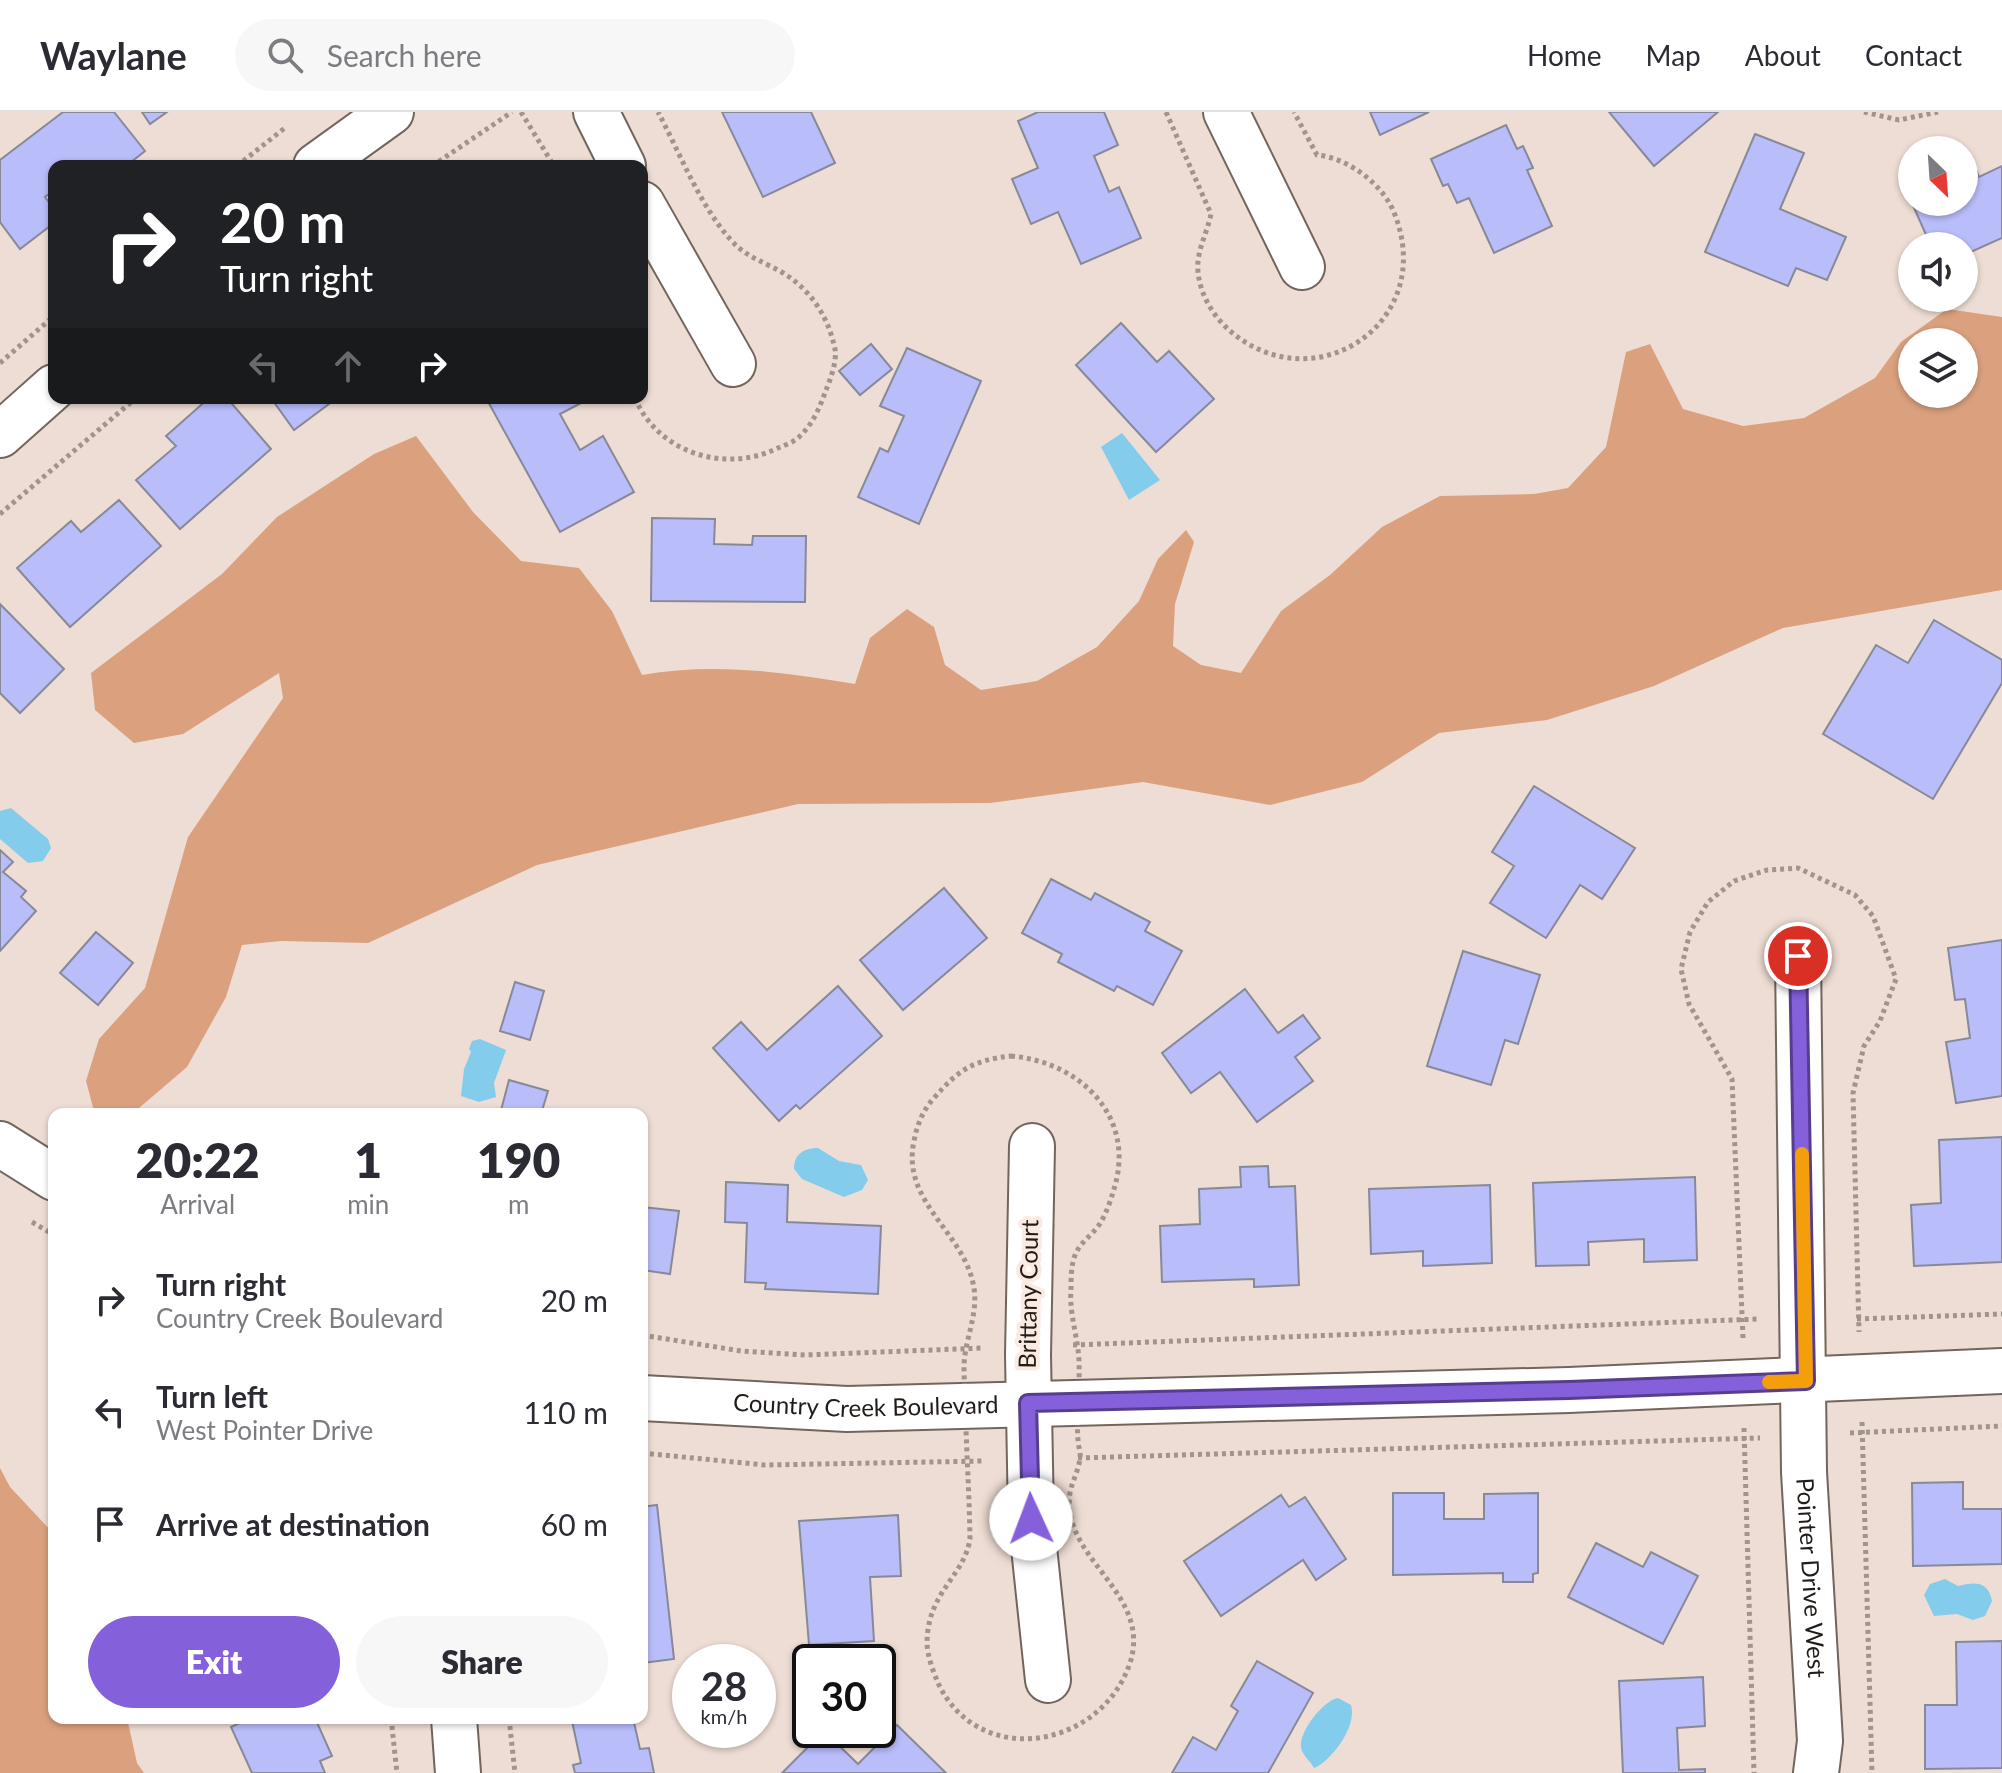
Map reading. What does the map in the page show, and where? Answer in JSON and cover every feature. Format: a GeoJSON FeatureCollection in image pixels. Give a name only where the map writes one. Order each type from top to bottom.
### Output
{"type":"FeatureCollection","features":[{"type":"Feature","properties":{"kind":"street"},"geometry":{"type":"LineString","coordinates":[[324,160],[391,112]]}},
{"type":"Feature","properties":{"kind":"street"},"geometry":{"type":"LineString","coordinates":[[596,112],[620,160]]}},
{"type":"Feature","properties":{"kind":"street"},"geometry":{"type":"LineString","coordinates":[[1226,112],[1302,267]]}},
{"type":"Feature","properties":{"kind":"street"},"geometry":{"type":"LineString","coordinates":[[648,215],[733,364]]}},
{"type":"Feature","properties":{"kind":"street"},"geometry":{"type":"LineString","coordinates":[[0,435],[48,392]]}},
{"type":"Feature","properties":{"kind":"street","name":"Pointer Drive West"},"geometry":{"type":"LineString","coordinates":[[1798,956],[1805,1436],[1820,1741],[1816,1773]]}},
{"type":"Feature","properties":{"kind":"street"},"geometry":{"type":"LineString","coordinates":[[0,1144],[48,1174]]}},
{"type":"Feature","properties":{"kind":"street","name":"Brittany Court"},"geometry":{"type":"LineString","coordinates":[[1032,1146],[1029,1459],[1031,1519],[1048,1680]]}},
{"type":"Feature","properties":{"kind":"street","name":"Country Creek Boulevard"},"geometry":{"type":"LineString","coordinates":[[648,1398],[847,1409],[1569,1390],[2002,1371]]}},
{"type":"Feature","properties":{"kind":"street"},"geometry":{"type":"LineString","coordinates":[[454,1724],[458,1773]]}},
{"type":"Feature","properties":{"kind":"path"},"geometry":{"type":"LineString","coordinates":[[441,160],[512,112]]}},
{"type":"Feature","properties":{"kind":"path"},"geometry":{"type":"LineString","coordinates":[[521,112],[550,160]]}},
{"type":"Feature","properties":{"kind":"path"},"geometry":{"type":"LineString","coordinates":[[1864,112],[1899,120],[1938,112]]}},
{"type":"Feature","properties":{"kind":"path"},"geometry":{"type":"LineString","coordinates":[[245,160],[290,124]]}},
{"type":"Feature","properties":{"kind":"path"},"geometry":{"type":"LineString","coordinates":[[0,363],[48,321]]}},
{"type":"Feature","properties":{"kind":"path"},"geometry":{"type":"LineString","coordinates":[[0,514],[129,404]]}},
{"type":"Feature","properties":{"kind":"path"},"geometry":{"type":"LineString","coordinates":[[648,1336],[741,1351],[805,1355],[2002,1314]]}},
{"type":"Feature","properties":{"kind":"path"},"geometry":{"type":"LineString","coordinates":[[648,1454],[765,1465],[1744,1439],[2002,1426]]}},
{"type":"Feature","properties":{"kind":"path"},"geometry":{"type":"LineString","coordinates":[[1744,1439],[1754,1773]]}},
{"type":"Feature","properties":{"kind":"path"},"geometry":{"type":"LineString","coordinates":[[392,1724],[397,1773]]}},
{"type":"Feature","properties":{"kind":"path"},"geometry":{"type":"LineString","coordinates":[[510,1724],[515,1773]]}},
{"type":"Feature","properties":{"kind":"shaded area"},"geometry":{"type":"Polygon","coordinates":[[[1943,312],[2002,317],[2002,590],[1783,628],[1654,686],[1547,720],[1439,733],[1362,782],[1270,805],[1143,782],[990,803],[798,804],[537,865],[368,943],[281,941],[242,945],[226,997],[187,1067],[139,1108],[93,1108],[86,1081],[99,1039],[145,988],[188,837],[283,698],[279,673],[183,734],[134,743],[95,710],[91,673],[222,574],[277,517],[374,454],[416,436],[473,512],[521,561],[579,568],[612,611],[642,675],[722,669],[775,672],[855,684],[870,638],[907,609],[934,627],[945,665],[981,690],[1037,681],[1097,647],[1139,601],[1158,559],[1186,530],[1194,542],[1175,604],[1173,646],[1201,665],[1241,673],[1281,611],[1330,575],[1382,527],[1440,496],[1534,494],[1568,488],[1606,447],[1626,352],[1650,344],[1683,409],[1743,426],[1804,418],[1875,378],[1898,346],[1898,408],[1978,408],[1978,328],[1921,328],[1943,312]]]}},
{"type":"Feature","properties":{"kind":"shaded area"},"geometry":{"type":"Polygon","coordinates":[[[0,1468],[10,1487],[48,1528],[48,1724],[128,1724],[137,1763],[144,1773],[0,1773],[0,1468]]]}},
{"type":"Feature","properties":{"kind":"water"},"geometry":{"type":"Polygon","coordinates":[[[1122,433],[1160,480],[1129,500],[1101,447],[1122,433]]]}},
{"type":"Feature","properties":{"kind":"water"},"geometry":{"type":"Polygon","coordinates":[[[11,808],[48,839],[51,848],[43,861],[28,863],[0,839],[0,811],[11,808]]]}},
{"type":"Feature","properties":{"kind":"water"},"geometry":{"type":"Polygon","coordinates":[[[480,1039],[506,1050],[494,1083],[496,1097],[479,1102],[461,1096],[464,1069],[471,1052],[469,1049],[472,1041],[480,1039]]]}},
{"type":"Feature","properties":{"kind":"water"},"geometry":{"type":"Polygon","coordinates":[[[818,1148],[839,1161],[861,1165],[868,1180],[862,1190],[844,1197],[802,1179],[794,1169],[796,1159],[808,1149],[818,1148]]]}},
{"type":"Feature","properties":{"kind":"water"},"geometry":{"type":"Polygon","coordinates":[[[1945,1579],[1958,1586],[1975,1583],[1984,1586],[1992,1601],[1985,1616],[1973,1620],[1957,1614],[1934,1616],[1924,1595],[1930,1584],[1945,1579]]]}},
{"type":"Feature","properties":{"kind":"water"},"geometry":{"type":"Polygon","coordinates":[[[1338,1698],[1351,1705],[1350,1723],[1334,1752],[1314,1768],[1302,1750],[1301,1740],[1320,1710],[1338,1698]]]}},
{"type":"Feature","properties":{"kind":"building"},"geometry":{"type":"Polygon","coordinates":[[[63,112],[114,112],[145,151],[134,160],[48,160],[48,195],[45,197],[48,201],[48,228],[20,249],[0,222],[0,160],[63,112]]]}},
{"type":"Feature","properties":{"kind":"building"},"geometry":{"type":"Polygon","coordinates":[[[142,112],[167,112],[150,124],[142,112]]]}},
{"type":"Feature","properties":{"kind":"building"},"geometry":{"type":"Polygon","coordinates":[[[722,112],[811,112],[835,163],[763,197],[722,112]]]}},
{"type":"Feature","properties":{"kind":"building"},"geometry":{"type":"Polygon","coordinates":[[[1038,112],[1104,112],[1118,145],[1094,156],[1109,192],[1119,187],[1141,238],[1081,264],[1058,212],[1031,224],[1012,179],[1038,168],[1018,121],[1038,112]]]}},
{"type":"Feature","properties":{"kind":"building"},"geometry":{"type":"Polygon","coordinates":[[[1370,112],[1429,112],[1380,135],[1370,112]]]}},
{"type":"Feature","properties":{"kind":"building"},"geometry":{"type":"Polygon","coordinates":[[[1609,112],[1718,112],[1654,166],[1609,112]]]}},
{"type":"Feature","properties":{"kind":"building"},"geometry":{"type":"Polygon","coordinates":[[[1506,125],[1517,149],[1523,146],[1533,168],[1527,170],[1552,226],[1494,253],[1469,198],[1457,203],[1448,184],[1443,186],[1431,159],[1506,125]]]}},
{"type":"Feature","properties":{"kind":"building"},"geometry":{"type":"Polygon","coordinates":[[[1755,134],[1804,153],[1780,209],[1846,237],[1827,280],[1796,268],[1788,286],[1705,252],[1755,134]]]}},
{"type":"Feature","properties":{"kind":"building"},"geometry":{"type":"Polygon","coordinates":[[[2002,166],[2002,238],[1978,249],[1978,232],[1925,232],[1918,216],[1978,216],[1978,174],[1979,177],[2002,166]]]}},
{"type":"Feature","properties":{"kind":"building"},"geometry":{"type":"Polygon","coordinates":[[[1121,323],[1157,362],[1169,351],[1214,399],[1156,452],[1076,365],[1121,323]]]}},
{"type":"Feature","properties":{"kind":"building"},"geometry":{"type":"Polygon","coordinates":[[[871,344],[892,369],[860,395],[839,371],[871,344]]]}},
{"type":"Feature","properties":{"kind":"building"},"geometry":{"type":"Polygon","coordinates":[[[907,348],[981,381],[919,524],[858,497],[880,448],[888,452],[904,416],[880,406],[907,348]]]}},
{"type":"Feature","properties":{"kind":"building"},"geometry":{"type":"Polygon","coordinates":[[[202,404],[232,404],[271,449],[180,529],[136,480],[176,446],[166,436],[202,404]]]}},
{"type":"Feature","properties":{"kind":"building"},"geometry":{"type":"Polygon","coordinates":[[[275,404],[329,404],[294,430],[275,404]]]}},
{"type":"Feature","properties":{"kind":"building"},"geometry":{"type":"Polygon","coordinates":[[[489,404],[579,404],[560,414],[580,450],[603,436],[634,492],[560,532],[489,404]]]}},
{"type":"Feature","properties":{"kind":"building"},"geometry":{"type":"Polygon","coordinates":[[[119,500],[161,546],[70,627],[17,568],[71,521],[81,532],[119,500]]]}},
{"type":"Feature","properties":{"kind":"building"},"geometry":{"type":"Polygon","coordinates":[[[652,518],[715,519],[714,544],[752,545],[753,536],[806,536],[805,602],[651,601],[652,518]]]}},
{"type":"Feature","properties":{"kind":"building"},"geometry":{"type":"Polygon","coordinates":[[[0,604],[64,669],[20,713],[0,693],[0,604]]]}},
{"type":"Feature","properties":{"kind":"building"},"geometry":{"type":"Polygon","coordinates":[[[1934,620],[2002,660],[2002,683],[1933,799],[1823,734],[1876,645],[1908,663],[1934,620]]]}},
{"type":"Feature","properties":{"kind":"building"},"geometry":{"type":"Polygon","coordinates":[[[1534,786],[1635,848],[1602,899],[1580,885],[1546,938],[1490,903],[1514,866],[1492,852],[1534,786]]]}},
{"type":"Feature","properties":{"kind":"building"},"geometry":{"type":"Polygon","coordinates":[[[0,850],[13,862],[3,872],[26,891],[21,897],[36,911],[0,951],[0,850]]]}},
{"type":"Feature","properties":{"kind":"building"},"geometry":{"type":"Polygon","coordinates":[[[1051,879],[1091,900],[1095,893],[1150,922],[1145,931],[1182,951],[1153,1005],[1117,986],[1114,991],[1058,962],[1062,954],[1022,933],[1051,879]]]}},
{"type":"Feature","properties":{"kind":"building"},"geometry":{"type":"Polygon","coordinates":[[[944,888],[987,938],[903,1010],[860,960],[944,888]]]}},
{"type":"Feature","properties":{"kind":"building"},"geometry":{"type":"Polygon","coordinates":[[[96,932],[133,963],[98,1005],[60,973],[96,932]]]}},
{"type":"Feature","properties":{"kind":"building"},"geometry":{"type":"Polygon","coordinates":[[[2002,940],[2002,1096],[1956,1103],[1946,1042],[1970,1038],[1965,999],[1955,1000],[1948,948],[2002,940]]]}},
{"type":"Feature","properties":{"kind":"building"},"geometry":{"type":"Polygon","coordinates":[[[1463,951],[1540,975],[1518,1044],[1505,1040],[1491,1085],[1427,1066],[1463,951]]]}},
{"type":"Feature","properties":{"kind":"building"},"geometry":{"type":"Polygon","coordinates":[[[515,982],[544,991],[530,1040],[500,1031],[515,982]]]}},
{"type":"Feature","properties":{"kind":"building"},"geometry":{"type":"Polygon","coordinates":[[[838,986],[882,1036],[800,1109],[796,1105],[779,1121],[713,1048],[741,1022],[767,1050],[838,986]]]}},
{"type":"Feature","properties":{"kind":"building"},"geometry":{"type":"Polygon","coordinates":[[[1245,989],[1278,1033],[1303,1015],[1320,1038],[1295,1057],[1313,1081],[1257,1122],[1220,1072],[1191,1093],[1162,1053],[1245,989]]]}},
{"type":"Feature","properties":{"kind":"building"},"geometry":{"type":"Polygon","coordinates":[[[509,1080],[548,1091],[543,1108],[502,1108],[509,1080]]]}},
{"type":"Feature","properties":{"kind":"building"},"geometry":{"type":"Polygon","coordinates":[[[2002,1137],[2002,1262],[1914,1266],[1911,1205],[1941,1203],[1939,1140],[2002,1137]]]}},
{"type":"Feature","properties":{"kind":"building"},"geometry":{"type":"Polygon","coordinates":[[[1268,1166],[1269,1187],[1295,1186],[1299,1285],[1254,1287],[1254,1279],[1162,1282],[1160,1226],[1200,1224],[1199,1189],[1241,1187],[1240,1167],[1268,1166]]]}},
{"type":"Feature","properties":{"kind":"building"},"geometry":{"type":"Polygon","coordinates":[[[1695,1177],[1697,1260],[1644,1262],[1644,1239],[1588,1242],[1589,1265],[1536,1266],[1533,1183],[1695,1177]]]}},
{"type":"Feature","properties":{"kind":"building"},"geometry":{"type":"Polygon","coordinates":[[[726,1182],[788,1185],[787,1222],[881,1226],[878,1294],[765,1289],[766,1283],[745,1282],[747,1223],[725,1222],[726,1182]]]}},
{"type":"Feature","properties":{"kind":"building"},"geometry":{"type":"Polygon","coordinates":[[[1490,1185],[1492,1263],[1423,1266],[1423,1251],[1371,1254],[1369,1189],[1490,1185]]]}},
{"type":"Feature","properties":{"kind":"building"},"geometry":{"type":"Polygon","coordinates":[[[648,1208],[679,1211],[670,1274],[648,1271],[648,1208]]]}},
{"type":"Feature","properties":{"kind":"building"},"geometry":{"type":"Polygon","coordinates":[[[1963,1482],[1963,1509],[2002,1509],[2002,1564],[1913,1566],[1912,1483],[1963,1482]]]}},
{"type":"Feature","properties":{"kind":"building"},"geometry":{"type":"Polygon","coordinates":[[[1393,1493],[1444,1493],[1444,1519],[1484,1519],[1484,1494],[1538,1493],[1538,1573],[1533,1574],[1533,1582],[1503,1582],[1503,1573],[1393,1575],[1393,1493]]]}},
{"type":"Feature","properties":{"kind":"building"},"geometry":{"type":"Polygon","coordinates":[[[1281,1495],[1289,1507],[1305,1497],[1346,1559],[1316,1580],[1303,1560],[1221,1616],[1184,1561],[1281,1495]]]}},
{"type":"Feature","properties":{"kind":"building"},"geometry":{"type":"Polygon","coordinates":[[[657,1505],[672,1659],[648,1662],[648,1506],[657,1505]]]}},
{"type":"Feature","properties":{"kind":"building"},"geometry":{"type":"Polygon","coordinates":[[[898,1515],[901,1576],[870,1577],[874,1641],[809,1644],[799,1521],[898,1515]]]}},
{"type":"Feature","properties":{"kind":"building"},"geometry":{"type":"Polygon","coordinates":[[[1596,1543],[1643,1567],[1651,1552],[1698,1576],[1663,1644],[1568,1597],[1596,1543]]]}},
{"type":"Feature","properties":{"kind":"building"},"geometry":{"type":"Polygon","coordinates":[[[2002,1641],[2002,1768],[1925,1769],[1925,1705],[1957,1705],[1956,1642],[2002,1641]]]}},
{"type":"Feature","properties":{"kind":"building"},"geometry":{"type":"Polygon","coordinates":[[[1257,1661],[1313,1693],[1268,1773],[1172,1773],[1193,1737],[1216,1750],[1238,1711],[1231,1706],[1257,1661]]]}},
{"type":"Feature","properties":{"kind":"building"},"geometry":{"type":"Polygon","coordinates":[[[1703,1677],[1705,1726],[1677,1728],[1679,1770],[1705,1769],[1705,1773],[1623,1773],[1619,1681],[1703,1677]]]}},
{"type":"Feature","properties":{"kind":"building"},"geometry":{"type":"Polygon","coordinates":[[[237,1724],[318,1724],[332,1756],[320,1761],[325,1773],[252,1773],[231,1727],[237,1724]]]}},
{"type":"Feature","properties":{"kind":"building"},"geometry":{"type":"Polygon","coordinates":[[[573,1724],[634,1724],[640,1749],[649,1748],[654,1773],[575,1773],[573,1765],[581,1763],[573,1724]]]}},
{"type":"Feature","properties":{"kind":"building"},"geometry":{"type":"Polygon","coordinates":[[[896,1726],[946,1773],[782,1773],[807,1748],[842,1748],[858,1764],[874,1748],[896,1748],[896,1726]]]}},
{"type":"Feature","properties":{"kind":"slow traffic"},"geometry":{"type":"LineString","coordinates":[[1769,1382],[1806,1381],[1802,1154]]}},
{"type":"Feature","properties":{"kind":"route"},"geometry":{"type":"LineString","coordinates":[[1031,1519],[1028,1403],[1806,1381],[1798,956]]}}]}
